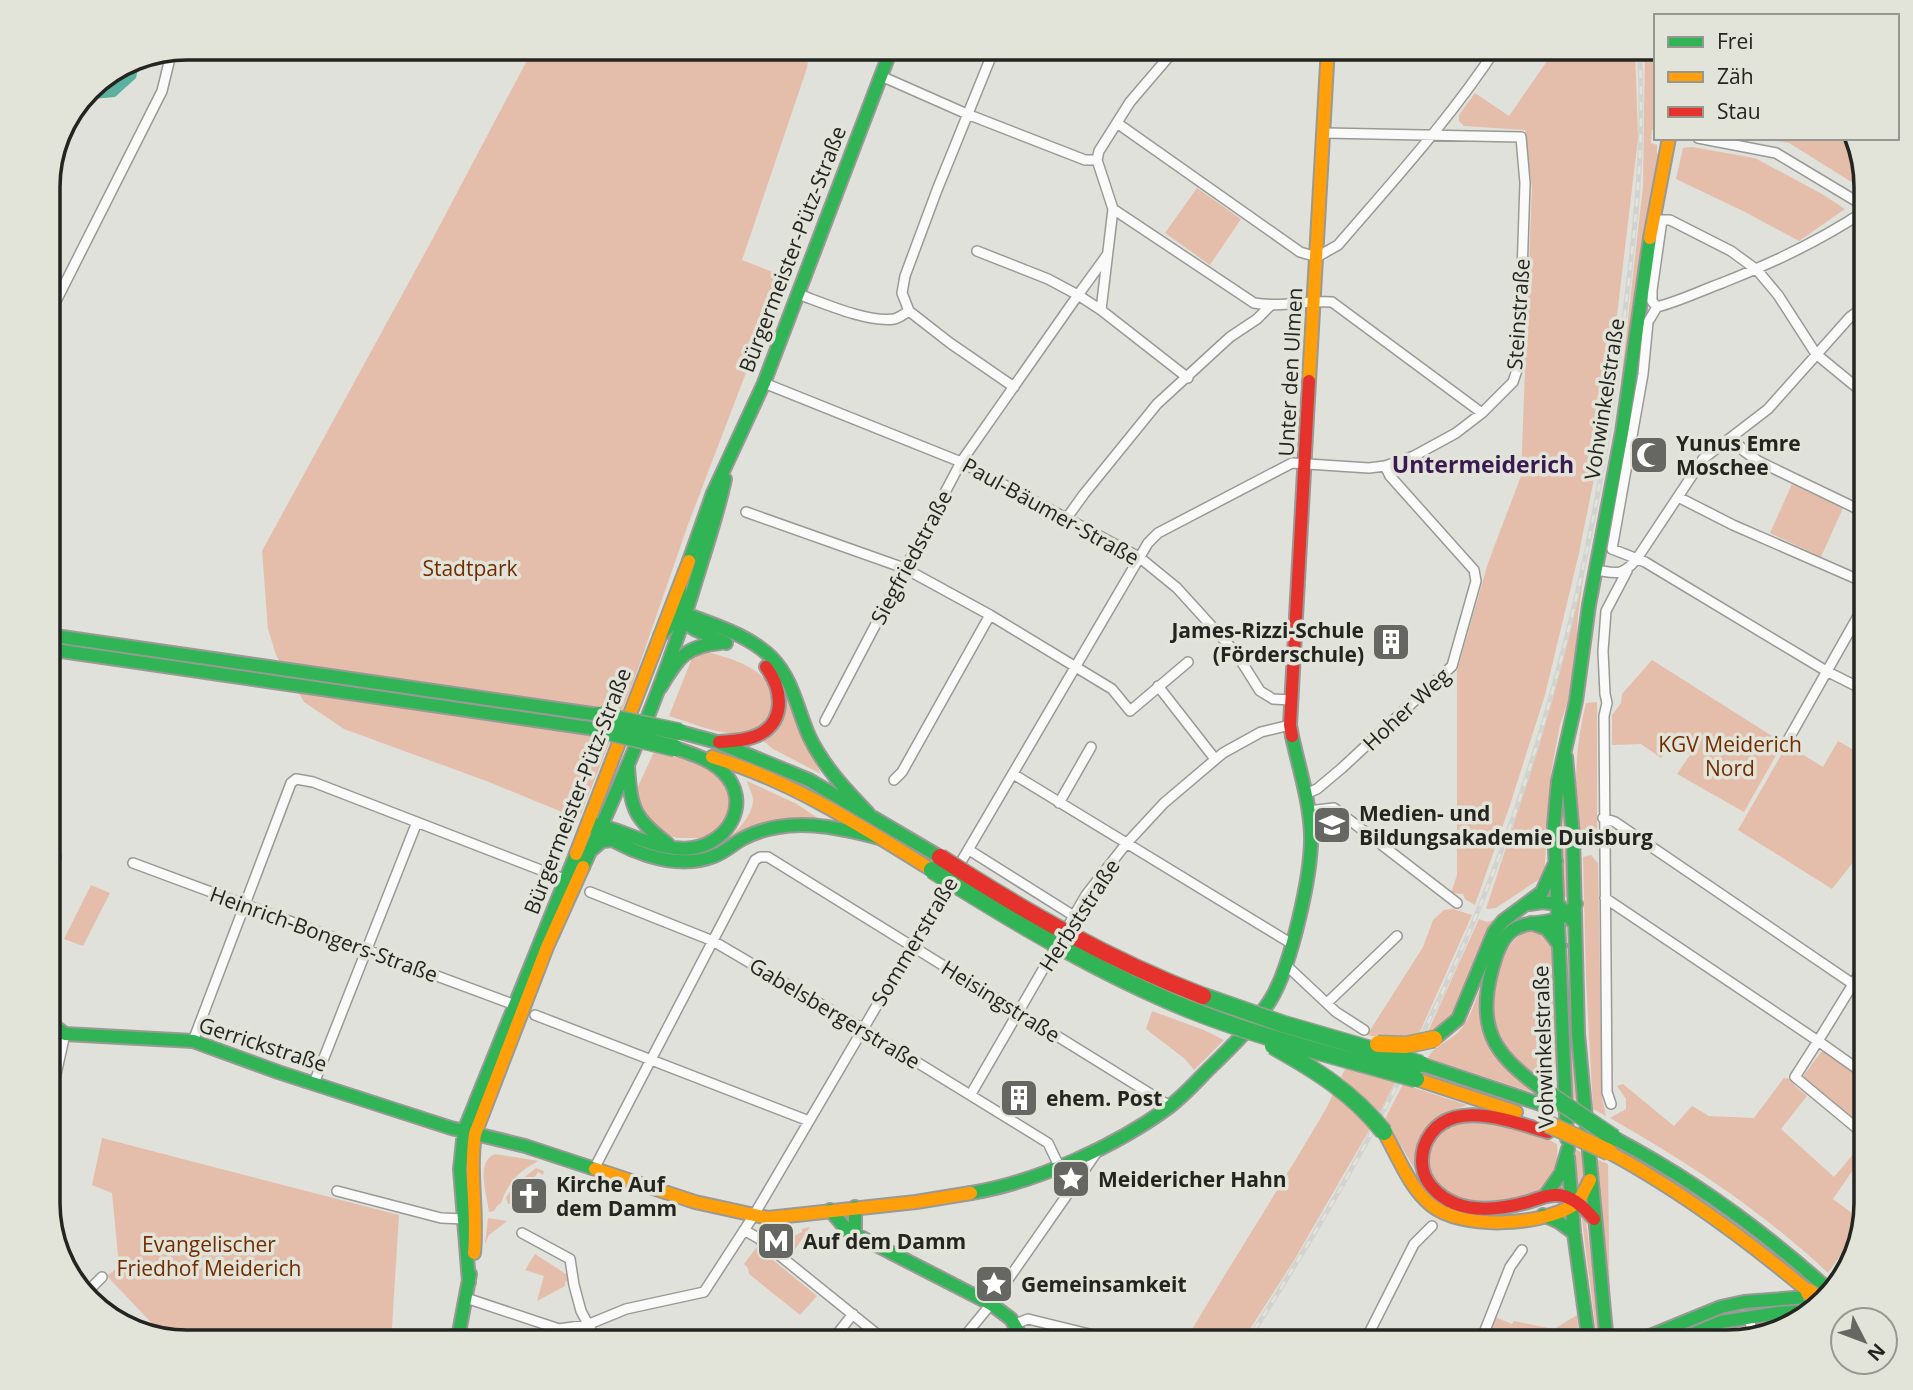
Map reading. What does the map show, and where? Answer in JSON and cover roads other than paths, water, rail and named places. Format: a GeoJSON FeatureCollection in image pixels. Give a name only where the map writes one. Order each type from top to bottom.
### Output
{"type":"FeatureCollection","features":[{"type":"Feature","properties":{"kind":"main road","name":"Bürgermeister-Pütz-Straße"},"geometry":{"type":"LineString","coordinates":[[470,1133],[564,878],[600,830],[660,636],[713,493],[764,383],[887,60]]}},
{"type":"Feature","properties":{"kind":"main road","name":"Unter den Ulmen"},"geometry":{"type":"LineString","coordinates":[[1291,700],[1328,60]]}},
{"type":"Feature","properties":{"kind":"main road","name":"Vohwinkelstraße"},"geometry":{"type":"LineString","coordinates":[[1588,1330],[1574,1233],[1568,1149],[1560,946],[1567,912],[1556,861],[1556,803],[1558,780],[1576,701],[1588,606],[1622,432],[1646,260],[1669,140]]}},
{"type":"Feature","properties":{"kind":"main road","name":"Bürgermeister-Pütz-Straße"},"geometry":{"type":"LineString","coordinates":[[470,1133],[547,947],[628,767],[660,688],[720,504],[728,465]]}},
{"type":"Feature","properties":{"kind":"main road"},"geometry":{"type":"LineString","coordinates":[[680,586],[682,619]]}},
{"type":"Feature","properties":{"kind":"main road"},"geometry":{"type":"LineString","coordinates":[[660,636],[682,619]]}},
{"type":"Feature","properties":{"kind":"main road"},"geometry":{"type":"LineString","coordinates":[[682,619],[752,655],[771,672],[777,683],[780,703],[778,714],[770,727],[760,735],[716,742]]}},
{"type":"Feature","properties":{"kind":"main road"},"geometry":{"type":"LineString","coordinates":[[682,619],[743,638],[759,648],[781,670],[797,698],[808,734],[821,758],[832,775],[868,813]]}},
{"type":"Feature","properties":{"kind":"main road"},"geometry":{"type":"LineString","coordinates":[[60,637],[599,715],[716,742],[809,779],[868,813],[1032,932],[1138,987],[1244,1029],[1546,1100]]}},
{"type":"Feature","properties":{"kind":"main road"},"geometry":{"type":"LineString","coordinates":[[660,688],[685,650],[700,644],[728,643]]}},
{"type":"Feature","properties":{"kind":"main road"},"geometry":{"type":"LineString","coordinates":[[60,651],[596,729],[699,756],[718,758],[791,788],[880,838],[936,864],[1146,973],[1252,1014],[1320,1035],[1419,1072],[1548,1128]]}},
{"type":"Feature","properties":{"kind":"main road"},"geometry":{"type":"LineString","coordinates":[[470,1133],[525,1146],[671,1195],[776,1218],[916,1202],[983,1191],[1028,1180],[1121,1137],[1170,1106],[1253,1024],[1272,997],[1286,965],[1308,866],[1311,834],[1307,802],[1290,725],[1291,700]]}},
{"type":"Feature","properties":{"kind":"main road","name":"Vohwinkelstraße"},"geometry":{"type":"LineString","coordinates":[[1565,750],[1570,784],[1567,912],[1606,1330]]}},
{"type":"Feature","properties":{"kind":"main road"},"geometry":{"type":"LineString","coordinates":[[600,830],[683,848],[718,838],[730,828],[737,810],[737,794],[724,772],[699,756]]}},
{"type":"Feature","properties":{"kind":"main road"},"geometry":{"type":"LineString","coordinates":[[628,767],[630,799],[636,817],[670,846]]}},
{"type":"Feature","properties":{"kind":"main road"},"geometry":{"type":"LineString","coordinates":[[600,830],[664,858],[690,861],[707,858],[768,829],[788,825],[822,826],[880,838]]}},
{"type":"Feature","properties":{"kind":"main road"},"geometry":{"type":"LineString","coordinates":[[1320,1035],[1394,1046],[1415,1045],[1434,1039],[1458,1019],[1494,932],[1503,921],[1529,904],[1547,886],[1556,861]]}},
{"type":"Feature","properties":{"kind":"main road"},"geometry":{"type":"LineString","coordinates":[[1529,904],[1543,902],[1567,912]]}},
{"type":"Feature","properties":{"kind":"main road"},"geometry":{"type":"LineString","coordinates":[[1567,912],[1511,932],[1497,951],[1484,1014],[1488,1032],[1504,1059],[1546,1100],[1711,1213],[1776,1263],[1813,1296]]}},
{"type":"Feature","properties":{"kind":"main road"},"geometry":{"type":"LineString","coordinates":[[1531,923],[1547,929],[1560,946]]}},
{"type":"Feature","properties":{"kind":"main road"},"geometry":{"type":"LineString","coordinates":[[1244,1029],[1338,1083],[1369,1112],[1384,1132],[1419,1192],[1443,1214],[1472,1222],[1499,1222],[1543,1215],[1573,1202],[1590,1180]]}},
{"type":"Feature","properties":{"kind":"main road"},"geometry":{"type":"LineString","coordinates":[[60,1030],[65,1034]]}},
{"type":"Feature","properties":{"kind":"main road","name":"Gerrickstraße"},"geometry":{"type":"LineString","coordinates":[[65,1034],[194,1041],[470,1133]]}},
{"type":"Feature","properties":{"kind":"main road"},"geometry":{"type":"LineString","coordinates":[[1594,1219],[1573,1202],[1556,1195],[1504,1208],[1468,1208],[1449,1202],[1436,1194],[1422,1167],[1422,1150],[1429,1134],[1444,1121],[1477,1114],[1496,1116],[1612,1145],[1672,1169],[1748,1220],[1823,1285]]}},
{"type":"Feature","properties":{"kind":"main road"},"geometry":{"type":"LineString","coordinates":[[468,1290],[465,1219],[459,1168],[470,1133]]}},
{"type":"Feature","properties":{"kind":"main road"},"geometry":{"type":"LineString","coordinates":[[460,1330],[468,1290],[477,1217],[470,1133]]}},
{"type":"Feature","properties":{"kind":"main road"},"geometry":{"type":"LineString","coordinates":[[1545,1196],[1561,1173],[1568,1149]]}},
{"type":"Feature","properties":{"kind":"main road"},"geometry":{"type":"LineString","coordinates":[[855,1235],[856,1207]]}},
{"type":"Feature","properties":{"kind":"main road"},"geometry":{"type":"LineString","coordinates":[[830,1210],[847,1230],[991,1304],[1015,1324],[1018,1330]]}},
{"type":"Feature","properties":{"kind":"main road"},"geometry":{"type":"LineString","coordinates":[[1543,1215],[1574,1233]]}},
{"type":"Feature","properties":{"kind":"main road"},"geometry":{"type":"LineString","coordinates":[[1663,1330],[1700,1314],[1735,1304],[1811,1297]]}},
{"type":"Feature","properties":{"kind":"main road"},"geometry":{"type":"LineString","coordinates":[[1749,1317],[1757,1302]]}},
{"type":"Feature","properties":{"kind":"main road"},"geometry":{"type":"LineString","coordinates":[[1735,1304],[1749,1317]]}},
{"type":"Feature","properties":{"kind":"main road"},"geometry":{"type":"LineString","coordinates":[[1702,1330],[1721,1322],[1793,1312]]}},
{"type":"Feature","properties":{"kind":"street"},"geometry":{"type":"LineString","coordinates":[[990,60],[905,276],[902,293],[909,311],[1014,387]]}},
{"type":"Feature","properties":{"kind":"street"},"geometry":{"type":"LineString","coordinates":[[1101,310],[1113,209],[1097,160],[1099,151],[1130,102],[1166,60]]}},
{"type":"Feature","properties":{"kind":"street"},"geometry":{"type":"LineString","coordinates":[[1116,123],[1300,251],[1317,257],[1338,245],[1433,135],[1489,60]]}},
{"type":"Feature","properties":{"kind":"street"},"geometry":{"type":"LineString","coordinates":[[60,293],[162,91],[169,61]]}},
{"type":"Feature","properties":{"kind":"street"},"geometry":{"type":"LineString","coordinates":[[881,76],[967,114],[1085,160],[1097,160]]}},
{"type":"Feature","properties":{"kind":"street"},"geometry":{"type":"LineString","coordinates":[[1325,133],[1433,135]]}},
{"type":"Feature","properties":{"kind":"street","name":"Steinstraße"},"geometry":{"type":"LineString","coordinates":[[1306,463],[1369,468],[1385,466],[1415,456],[1434,447],[1482,413],[1513,382],[1519,364],[1525,183],[1521,137],[1433,135]]}},
{"type":"Feature","properties":{"kind":"street"},"geometry":{"type":"LineString","coordinates":[[1708,140],[1776,153],[1854,201]]}},
{"type":"Feature","properties":{"kind":"street"},"geometry":{"type":"LineString","coordinates":[[1113,209],[1254,303],[1270,306],[1332,302],[1482,413]]}},
{"type":"Feature","properties":{"kind":"street"},"geometry":{"type":"LineString","coordinates":[[1854,216],[1809,245],[1757,270],[1681,301],[1657,307],[1648,322],[1643,374],[1612,549],[1636,561],[1645,562],[1854,685]]}},
{"type":"Feature","properties":{"kind":"street"},"geometry":{"type":"LineString","coordinates":[[1657,307],[1653,301],[1652,290],[1662,220],[1670,220],[1731,251],[1757,270],[1779,295],[1816,354],[1854,385]]}},
{"type":"Feature","properties":{"kind":"street"},"geometry":{"type":"LineString","coordinates":[[977,251],[1048,279],[1078,295],[1188,378]]}},
{"type":"Feature","properties":{"kind":"street","name":"Siegfriedstraße"},"geometry":{"type":"LineString","coordinates":[[825,721],[961,461],[1108,254]]}},
{"type":"Feature","properties":{"kind":"street"},"geometry":{"type":"LineString","coordinates":[[798,294],[844,311],[880,318],[895,318],[909,311]]}},
{"type":"Feature","properties":{"kind":"street"},"geometry":{"type":"LineString","coordinates":[[1066,519],[1157,404],[1230,337],[1257,319],[1270,306]]}},
{"type":"Feature","properties":{"kind":"street"},"geometry":{"type":"LineString","coordinates":[[1611,1104],[1607,1092],[1603,818],[1604,716],[1607,703],[1604,683],[1605,618],[1608,604],[1627,571],[1703,459],[1768,409],[1854,314]]}},
{"type":"Feature","properties":{"kind":"street","name":"Paul-Bäumer-Straße"},"geometry":{"type":"LineString","coordinates":[[764,383],[961,461],[1139,557],[1177,588],[1236,653],[1260,691],[1273,699],[1291,700]]}},
{"type":"Feature","properties":{"kind":"street"},"geometry":{"type":"LineString","coordinates":[[1732,437],[1744,452],[1758,461],[1854,507]]}},
{"type":"Feature","properties":{"kind":"street","name":"Sommerstraße"},"geometry":{"type":"LineString","coordinates":[[468,1290],[559,1329],[587,1325],[626,1309],[704,1292],[754,1215],[1148,543],[1158,533],[1292,463],[1306,463]]}},
{"type":"Feature","properties":{"kind":"street","name":"Hoher Weg"},"geometry":{"type":"LineString","coordinates":[[1307,802],[1317,789],[1452,667],[1476,581],[1474,570],[1390,476],[1385,466]]}},
{"type":"Feature","properties":{"kind":"street"},"geometry":{"type":"LineString","coordinates":[[1678,497],[1742,529],[1854,578]]}},
{"type":"Feature","properties":{"kind":"street"},"geometry":{"type":"LineString","coordinates":[[746,512],[904,568],[990,615],[1112,690],[1130,710],[1188,662]]}},
{"type":"Feature","properties":{"kind":"street"},"geometry":{"type":"LineString","coordinates":[[1596,570],[1617,573],[1627,571]]}},
{"type":"Feature","properties":{"kind":"street"},"geometry":{"type":"LineString","coordinates":[[894,780],[902,772],[990,615]]}},
{"type":"Feature","properties":{"kind":"street"},"geometry":{"type":"LineString","coordinates":[[1788,740],[1854,624]]}},
{"type":"Feature","properties":{"kind":"street"},"geometry":{"type":"LineString","coordinates":[[1158,686],[1216,758]]}},
{"type":"Feature","properties":{"kind":"street","name":"Herbststraße"},"geometry":{"type":"LineString","coordinates":[[971,1094],[1086,895],[1126,844],[1164,803],[1216,758],[1261,732],[1290,725]]}},
{"type":"Feature","properties":{"kind":"street"},"geometry":{"type":"LineString","coordinates":[[1059,803],[1091,747]]}},
{"type":"Feature","properties":{"kind":"street"},"geometry":{"type":"LineString","coordinates":[[1013,774],[1292,944]]}},
{"type":"Feature","properties":{"kind":"street"},"geometry":{"type":"LineString","coordinates":[[194,1041],[291,783],[296,779],[313,782],[564,878]]}},
{"type":"Feature","properties":{"kind":"street"},"geometry":{"type":"LineString","coordinates":[[1307,802],[1334,808],[1457,903]]}},
{"type":"Feature","properties":{"kind":"street"},"geometry":{"type":"LineString","coordinates":[[1603,818],[1615,822],[1853,985],[1795,1077],[1854,1126]]}},
{"type":"Feature","properties":{"kind":"street"},"geometry":{"type":"LineString","coordinates":[[314,1083],[417,822]]}},
{"type":"Feature","properties":{"kind":"street"},"geometry":{"type":"LineString","coordinates":[[968,850],[1074,916]]}},
{"type":"Feature","properties":{"kind":"street","name":"Heisingstraße"},"geometry":{"type":"LineString","coordinates":[[713,941],[755,860],[768,857],[1170,1106]]}},
{"type":"Feature","properties":{"kind":"street","name":"Heinrich-Bongers-Straße"},"geometry":{"type":"LineString","coordinates":[[133,863],[515,1005]]}},
{"type":"Feature","properties":{"kind":"street","name":"Gabelsbergerstraße"},"geometry":{"type":"LineString","coordinates":[[590,892],[713,941],[971,1094],[1048,1143],[1059,1166],[1073,1185]]}},
{"type":"Feature","properties":{"kind":"street"},"geometry":{"type":"LineString","coordinates":[[1605,898],[1854,1066]]}},
{"type":"Feature","properties":{"kind":"street"},"geometry":{"type":"LineString","coordinates":[[1327,1003],[1397,936]]}},
{"type":"Feature","properties":{"kind":"street"},"geometry":{"type":"LineString","coordinates":[[594,1169],[713,941]]}},
{"type":"Feature","properties":{"kind":"street"},"geometry":{"type":"LineString","coordinates":[[1286,965],[1350,1023],[1364,1030]]}},
{"type":"Feature","properties":{"kind":"street"},"geometry":{"type":"LineString","coordinates":[[535,1015],[809,1121]]}},
{"type":"Feature","properties":{"kind":"street"},"geometry":{"type":"LineString","coordinates":[[60,1056],[65,1034]]}},
{"type":"Feature","properties":{"kind":"street"},"geometry":{"type":"LineString","coordinates":[[970,1330],[991,1304],[1100,1147]]}},
{"type":"Feature","properties":{"kind":"street"},"geometry":{"type":"LineString","coordinates":[[337,1191],[441,1217],[465,1219]]}},
{"type":"Feature","properties":{"kind":"street"},"geometry":{"type":"LineString","coordinates":[[754,1215],[758,1238]]}},
{"type":"Feature","properties":{"kind":"street"},"geometry":{"type":"LineString","coordinates":[[1371,1330],[1414,1244],[1432,1226]]}},
{"type":"Feature","properties":{"kind":"street"},"geometry":{"type":"LineString","coordinates":[[744,1230],[758,1238],[872,1330]]}},
{"type":"Feature","properties":{"kind":"street"},"geometry":{"type":"LineString","coordinates":[[522,1233],[570,1259],[573,1285],[590,1330]]}},
{"type":"Feature","properties":{"kind":"street"},"geometry":{"type":"LineString","coordinates":[[1485,1330],[1510,1267],[1522,1250]]}},
{"type":"Feature","properties":{"kind":"street"},"geometry":{"type":"LineString","coordinates":[[92,1288],[102,1277]]}},
{"type":"Feature","properties":{"kind":"street"},"geometry":{"type":"LineString","coordinates":[[840,1330],[853,1314]]}},
{"type":"Feature","properties":{"kind":"street"},"geometry":{"type":"LineString","coordinates":[[1749,1317],[1751,1327]]}},
{"type":"Feature","properties":{"kind":"street"},"geometry":{"type":"LineString","coordinates":[[1015,1324],[1028,1319],[1073,1330]]}},
{"type":"Feature","properties":{"kind":"railway"},"geometry":{"type":"LineString","coordinates":[[1254,1330],[1341,1188],[1398,1082],[1451,973],[1502,848],[1549,705],[1585,558],[1612,410],[1638,192],[1640,60]]}},
{"type":"Feature","properties":{"kind":"place","name":"Yunus Emre Moschee"},"geometry":{"type":"Point","coordinates":[1649,455]}},
{"type":"Feature","properties":{"kind":"place","name":"James-Rizzi-Schule (Förderschule)"},"geometry":{"type":"Point","coordinates":[1391,642]}},
{"type":"Feature","properties":{"kind":"place","name":"Medien- und Bildungsakademie Duisburg"},"geometry":{"type":"Point","coordinates":[1332,825]}},
{"type":"Feature","properties":{"kind":"place","name":"ehem. Post"},"geometry":{"type":"Point","coordinates":[1019,1098]}},
{"type":"Feature","properties":{"kind":"place","name":"Meidericher Hahn"},"geometry":{"type":"Point","coordinates":[1071,1179]}},
{"type":"Feature","properties":{"kind":"place","name":"Kirche Auf dem Damm"},"geometry":{"type":"Point","coordinates":[529,1196]}},
{"type":"Feature","properties":{"kind":"place","name":"Auf dem Damm"},"geometry":{"type":"Point","coordinates":[776,1241]}},
{"type":"Feature","properties":{"kind":"place","name":"Gemeinsamkeit"},"geometry":{"type":"Point","coordinates":[994,1284]}},
{"type":"Feature","properties":{"kind":"district","name":"Untermeiderich"},"geometry":{"type":"Point","coordinates":[1483,464]}},
{"type":"Feature","properties":{"kind":"park label","name":"Stadtpark"},"geometry":{"type":"Point","coordinates":[470,568]}},
{"type":"Feature","properties":{"kind":"park label","name":"KGV Meiderich Nord"},"geometry":{"type":"Point","coordinates":[1730,756]}},
{"type":"Feature","properties":{"kind":"park label","name":"Evangelischer Friedhof Meiderich"},"geometry":{"type":"Point","coordinates":[209,1256]}}]}
